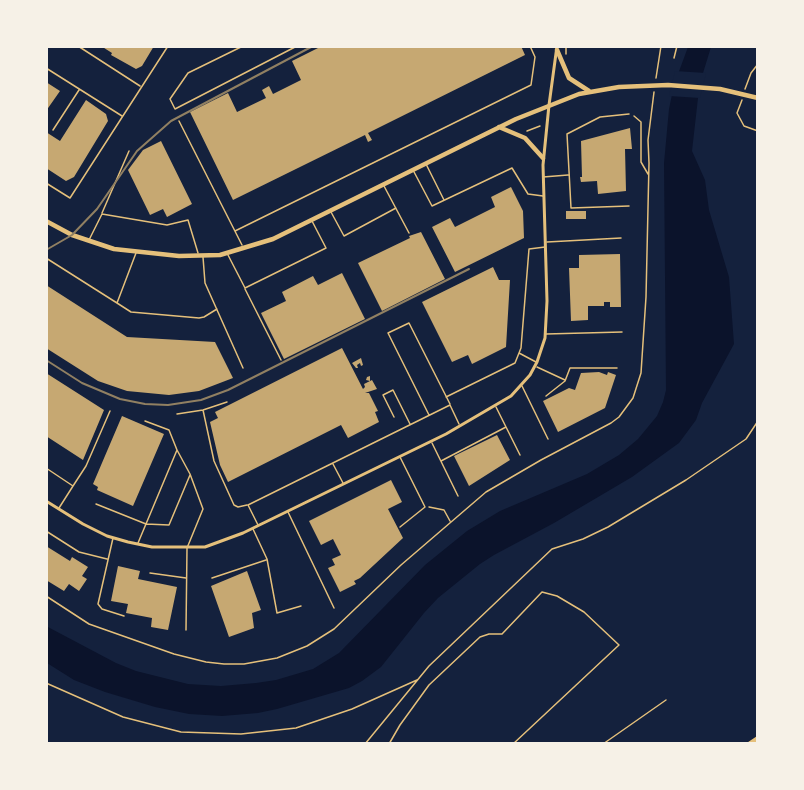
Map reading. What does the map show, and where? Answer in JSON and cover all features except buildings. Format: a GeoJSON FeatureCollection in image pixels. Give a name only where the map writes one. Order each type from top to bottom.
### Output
{"type":"FeatureCollection","features":[{"type":"Feature","properties":{"kind":"main road"},"geometry":{"type":"LineString","coordinates":[[557,48],[569,78],[589,91]]}},
{"type":"Feature","properties":{"kind":"main road"},"geometry":{"type":"LineString","coordinates":[[46,221],[89,241],[114,249],[201,256],[227,253],[273,239],[499,127],[549,105],[589,91],[647,84],[712,88],[758,98]]}},
{"type":"Feature","properties":{"kind":"main road"},"geometry":{"type":"LineString","coordinates":[[499,127],[525,138],[543,158]]}},
{"type":"Feature","properties":{"kind":"main road"},"geometry":{"type":"LineString","coordinates":[[749,744],[758,738]]}},
{"type":"Feature","properties":{"kind":"street"},"geometry":{"type":"LineString","coordinates":[[46,501],[83,524],[137,544],[152,547],[206,547],[288,512],[431,441],[496,406],[522,386],[536,364],[546,334],[543,158],[557,48]]}},
{"type":"Feature","properties":{"kind":"lane"},"geometry":{"type":"LineString","coordinates":[[78,46],[141,87]]}},
{"type":"Feature","properties":{"kind":"lane"},"geometry":{"type":"LineString","coordinates":[[46,183],[70,198],[168,46]]}},
{"type":"Feature","properties":{"kind":"lane"},"geometry":{"type":"LineString","coordinates":[[243,46],[188,73],[170,99],[175,109],[297,46]]}},
{"type":"Feature","properties":{"kind":"lane"},"geometry":{"type":"LineString","coordinates":[[235,231],[531,85],[535,57],[530,46]]}},
{"type":"Feature","properties":{"kind":"lane"},"geometry":{"type":"LineString","coordinates":[[46,68],[123,117]]}},
{"type":"Feature","properties":{"kind":"lane"},"geometry":{"type":"LineString","coordinates":[[53,130],[79,89]]}},
{"type":"Feature","properties":{"kind":"lane"},"geometry":{"type":"LineString","coordinates":[[629,114],[600,117],[567,134],[571,208],[629,206]]}},
{"type":"Feature","properties":{"kind":"lane"},"geometry":{"type":"LineString","coordinates":[[179,121],[244,249]]}},
{"type":"Feature","properties":{"kind":"lane"},"geometry":{"type":"LineString","coordinates":[[89,241],[129,151]]}},
{"type":"Feature","properties":{"kind":"lane"},"geometry":{"type":"LineString","coordinates":[[426,164],[445,200]]}},
{"type":"Feature","properties":{"kind":"lane"},"geometry":{"type":"LineString","coordinates":[[413,170],[432,206],[512,168],[528,194],[543,196]]}},
{"type":"Feature","properties":{"kind":"lane"},"geometry":{"type":"LineString","coordinates":[[543,177],[569,175]]}},
{"type":"Feature","properties":{"kind":"lane"},"geometry":{"type":"LineString","coordinates":[[384,185],[409,233]]}},
{"type":"Feature","properties":{"kind":"lane"},"geometry":{"type":"LineString","coordinates":[[331,211],[344,236],[396,208]]}},
{"type":"Feature","properties":{"kind":"lane"},"geometry":{"type":"LineString","coordinates":[[102,214],[167,225],[188,220],[201,256],[205,283],[243,368]]}},
{"type":"Feature","properties":{"kind":"lane"},"geometry":{"type":"LineString","coordinates":[[245,288],[326,248],[312,220]]}},
{"type":"Feature","properties":{"kind":"lane"},"geometry":{"type":"LineString","coordinates":[[545,242],[621,238]]}},
{"type":"Feature","properties":{"kind":"lane"},"geometry":{"type":"LineString","coordinates":[[446,398],[514,363],[519,353],[529,249],[545,247]]}},
{"type":"Feature","properties":{"kind":"lane"},"geometry":{"type":"LineString","coordinates":[[117,303],[136,252]]}},
{"type":"Feature","properties":{"kind":"lane"},"geometry":{"type":"LineString","coordinates":[[227,253],[281,360]]}},
{"type":"Feature","properties":{"kind":"lane"},"geometry":{"type":"LineString","coordinates":[[46,258],[131,312],[199,318],[217,309]]}},
{"type":"Feature","properties":{"kind":"lane"},"geometry":{"type":"LineString","coordinates":[[429,416],[388,333],[409,323],[460,426]]}},
{"type":"Feature","properties":{"kind":"lane"},"geometry":{"type":"LineString","coordinates":[[546,334],[622,332]]}},
{"type":"Feature","properties":{"kind":"lane"},"geometry":{"type":"LineString","coordinates":[[519,353],[565,381]]}},
{"type":"Feature","properties":{"kind":"lane"},"geometry":{"type":"LineString","coordinates":[[546,396],[565,381],[570,368],[616,368]]}},
{"type":"Feature","properties":{"kind":"lane"},"geometry":{"type":"LineString","coordinates":[[522,386],[548,439]]}},
{"type":"Feature","properties":{"kind":"lane"},"geometry":{"type":"LineString","coordinates":[[394,417],[383,395],[393,390],[411,425]]}},
{"type":"Feature","properties":{"kind":"lane"},"geometry":{"type":"LineString","coordinates":[[177,414],[203,410],[227,402]]}},
{"type":"Feature","properties":{"kind":"lane"},"geometry":{"type":"LineString","coordinates":[[203,410],[213,461],[234,506],[238,507],[248,505],[450,405]]}},
{"type":"Feature","properties":{"kind":"lane"},"geometry":{"type":"LineString","coordinates":[[496,406],[520,455]]}},
{"type":"Feature","properties":{"kind":"lane"},"geometry":{"type":"LineString","coordinates":[[59,509],[86,466],[110,411]]}},
{"type":"Feature","properties":{"kind":"lane"},"geometry":{"type":"LineString","coordinates":[[145,421],[169,430],[190,474],[203,509],[187,548],[186,630]]}},
{"type":"Feature","properties":{"kind":"lane"},"geometry":{"type":"LineString","coordinates":[[441,461],[506,427]]}},
{"type":"Feature","properties":{"kind":"lane"},"geometry":{"type":"LineString","coordinates":[[431,441],[458,496]]}},
{"type":"Feature","properties":{"kind":"lane"},"geometry":{"type":"LineString","coordinates":[[137,544],[177,450]]}},
{"type":"Feature","properties":{"kind":"lane"},"geometry":{"type":"LineString","coordinates":[[400,456],[425,507],[400,527]]}},
{"type":"Feature","properties":{"kind":"lane"},"geometry":{"type":"LineString","coordinates":[[333,463],[343,484]]}},
{"type":"Feature","properties":{"kind":"lane"},"geometry":{"type":"LineString","coordinates":[[46,468],[74,486]]}},
{"type":"Feature","properties":{"kind":"lane"},"geometry":{"type":"LineString","coordinates":[[96,504],[146,524],[168,525],[190,474]]}},
{"type":"Feature","properties":{"kind":"lane"},"geometry":{"type":"LineString","coordinates":[[248,505],[258,526]]}},
{"type":"Feature","properties":{"kind":"lane"},"geometry":{"type":"LineString","coordinates":[[288,512],[334,608]]}},
{"type":"Feature","properties":{"kind":"lane"},"geometry":{"type":"LineString","coordinates":[[253,528],[267,560],[277,613],[301,606]]}},
{"type":"Feature","properties":{"kind":"lane"},"geometry":{"type":"LineString","coordinates":[[46,531],[79,552],[108,559]]}},
{"type":"Feature","properties":{"kind":"lane"},"geometry":{"type":"LineString","coordinates":[[113,537],[98,604],[102,609],[124,616]]}},
{"type":"Feature","properties":{"kind":"lane"},"geometry":{"type":"LineString","coordinates":[[212,578],[267,560]]}},
{"type":"Feature","properties":{"kind":"lane"},"geometry":{"type":"LineString","coordinates":[[150,573],[187,578]]}},
{"type":"Feature","properties":{"kind":"lane"},"geometry":{"type":"LineString","coordinates":[[389,744],[429,685],[480,638],[489,634],[502,634],[542,592],[557,596],[584,612],[619,645],[513,744]]}},
{"type":"Feature","properties":{"kind":"lane"},"geometry":{"type":"LineString","coordinates":[[603,744],[666,700]]}},
{"type":"Feature","properties":{"kind":"path"},"geometry":{"type":"LineString","coordinates":[[674,58],[677,46]]}},
{"type":"Feature","properties":{"kind":"path"},"geometry":{"type":"LineString","coordinates":[[629,114],[638,117],[642,122],[641,162],[648,175]]}},
{"type":"Feature","properties":{"kind":"path"},"geometry":{"type":"LineString","coordinates":[[526,132],[538,126]]}},
{"type":"Feature","properties":{"kind":"path"},"geometry":{"type":"LineString","coordinates":[[365,744],[418,679],[447,648],[552,549],[583,539],[608,527],[686,480],[746,438],[758,421]]}},
{"type":"Feature","properties":{"kind":"path"},"geometry":{"type":"LineString","coordinates":[[425,507],[444,510],[451,521]]}},
{"type":"Feature","properties":{"kind":"path"},"geometry":{"type":"LineString","coordinates":[[46,683],[123,717],[181,732],[241,734],[296,728],[351,710],[418,679]]}},
{"type":"Feature","properties":{"kind":"water"},"geometry":{"type":"Polygon","coordinates":[[[688,47],[711,47],[698,98],[692,151],[705,180],[709,210],[729,277],[734,344],[702,403],[696,420],[679,443],[632,477],[480,564],[438,598],[381,667],[349,688],[258,713],[222,716],[189,714],[155,707],[105,692],[74,680],[47,663],[46,626],[116,663],[136,671],[188,684],[221,686],[256,683],[276,680],[313,669],[339,653],[425,565],[467,531],[500,511],[587,474],[619,455],[638,439],[657,416],[666,390],[664,163],[669,109],[674,85],[688,47]]]}},
{"type":"Feature","properties":{"kind":"pier"},"geometry":{"type":"Polygon","coordinates":[[[675,71],[706,73],[700,98],[669,96],[675,71]]]}},
{"type":"Feature","properties":{"kind":"railway"},"geometry":{"type":"LineString","coordinates":[[46,250],[72,235],[97,209],[137,151],[171,121],[313,46]]}},
{"type":"Feature","properties":{"kind":"railway"},"geometry":{"type":"LineString","coordinates":[[46,360],[82,383],[120,399],[145,404],[168,405],[201,400],[228,390],[469,269]]}}]}
